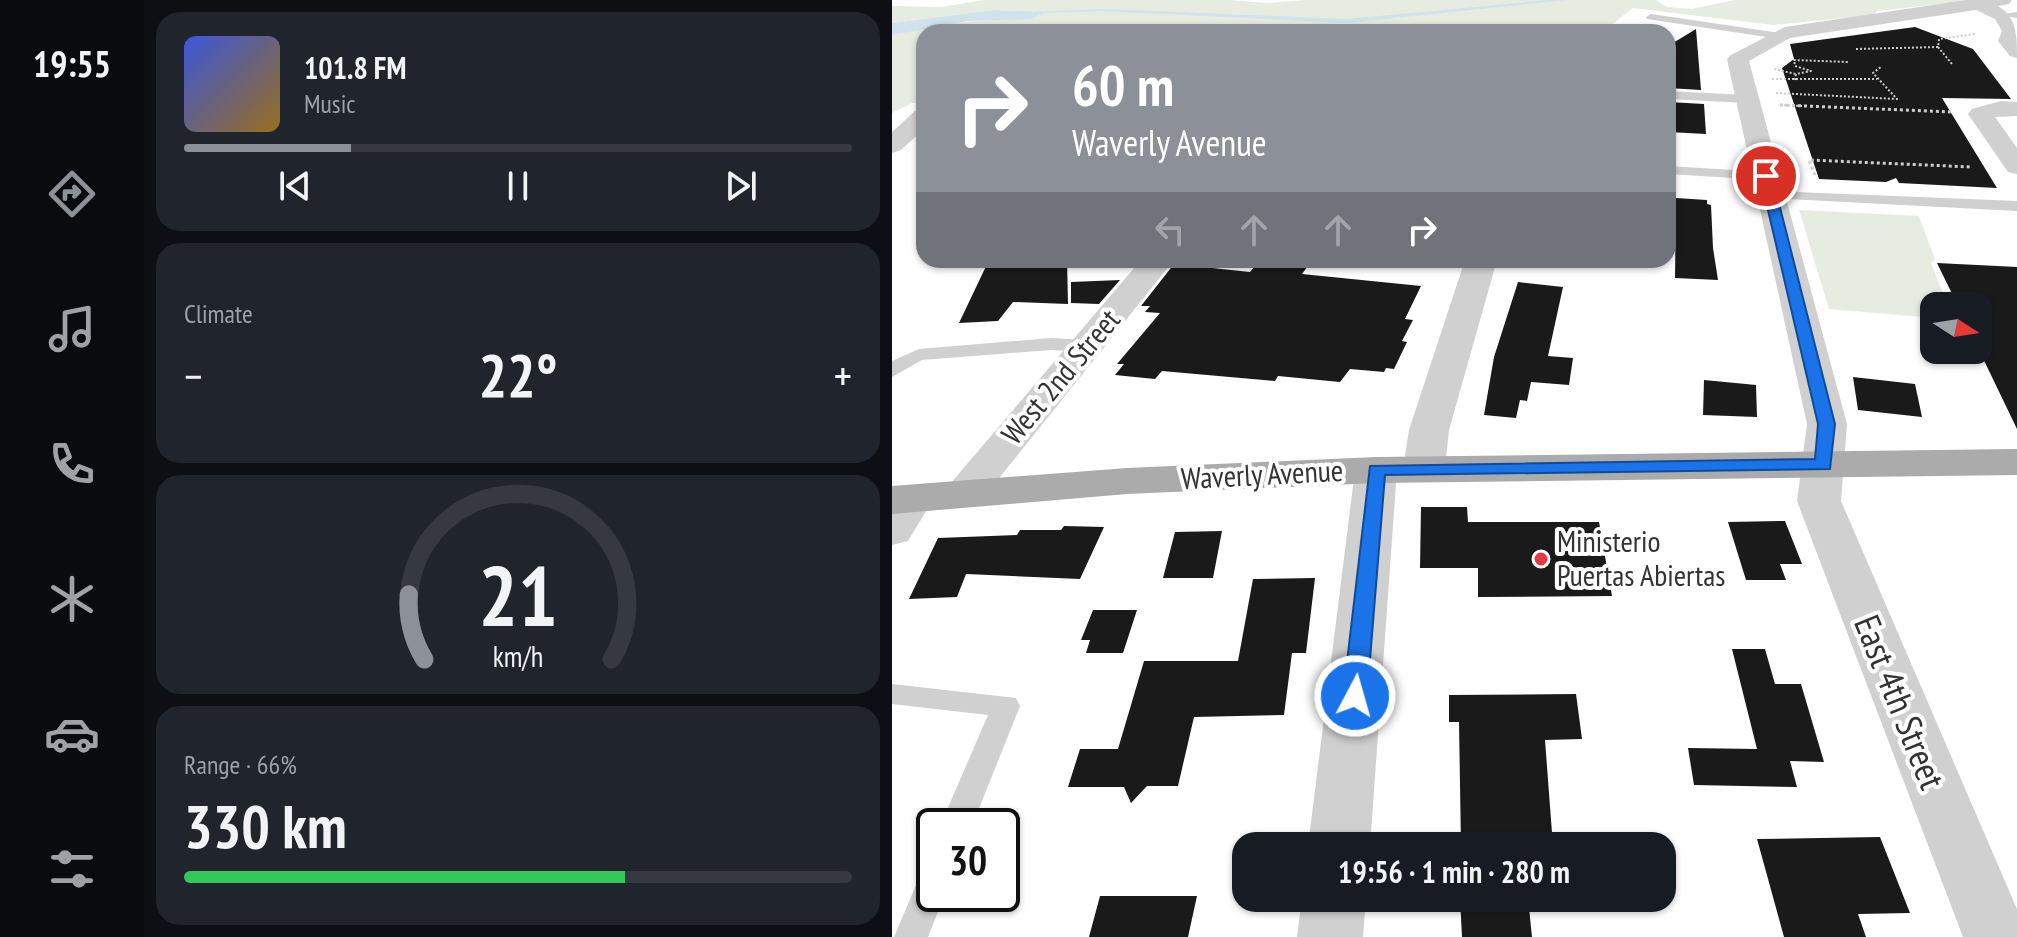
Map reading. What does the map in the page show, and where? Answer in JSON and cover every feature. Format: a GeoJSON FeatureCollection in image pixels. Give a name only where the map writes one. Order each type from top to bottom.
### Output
{"type":"FeatureCollection","features":[{"type":"Feature","properties":{"kind":"main road","name":"Waverly Avenue"},"geometry":{"type":"LineString","coordinates":[[899,510],[965,493],[1227,476],[1400,470],[2017,462]]}},
{"type":"Feature","properties":{"kind":"street"},"geometry":{"type":"LineString","coordinates":[[1780,36],[1979,4],[2007,10],[2012,31],[2008,41],[2017,52]]}},
{"type":"Feature","properties":{"kind":"street","name":"East 4th Street"},"geometry":{"type":"LineString","coordinates":[[1780,36],[1738,59],[1762,94],[1768,185],[1827,424],[1819,501],[1996,937]]}},
{"type":"Feature","properties":{"kind":"street"},"geometry":{"type":"LineString","coordinates":[[2017,109],[2001,108],[1980,114],[2017,166]]}},
{"type":"Feature","properties":{"kind":"street"},"geometry":{"type":"LineString","coordinates":[[892,145],[916,123]]}},
{"type":"Feature","properties":{"kind":"street","name":"West 2nd Street"},"geometry":{"type":"LineString","coordinates":[[965,493],[1151,268]]}},
{"type":"Feature","properties":{"kind":"street"},"geometry":{"type":"LineString","coordinates":[[1341,832],[1400,470],[1429,430],[1479,268]]}},
{"type":"Feature","properties":{"kind":"street"},"geometry":{"type":"LineString","coordinates":[[1330,937],[1333,912]]}},
{"type":"Feature","properties":{"kind":"lane"},"geometry":{"type":"LineString","coordinates":[[1651,17],[1780,36]]}},
{"type":"Feature","properties":{"kind":"lane"},"geometry":{"type":"LineString","coordinates":[[1676,95],[1762,94]]}},
{"type":"Feature","properties":{"kind":"lane"},"geometry":{"type":"LineString","coordinates":[[1676,171],[1768,185],[2017,206]]}},
{"type":"Feature","properties":{"kind":"lane"},"geometry":{"type":"LineString","coordinates":[[892,371],[904,361],[919,355],[1051,344],[1086,346]]}},
{"type":"Feature","properties":{"kind":"lane"},"geometry":{"type":"LineString","coordinates":[[892,694],[1006,706],[964,808]]}},
{"type":"Feature","properties":{"kind":"lane"},"geometry":{"type":"LineString","coordinates":[[911,937],[921,912]]}},
{"type":"Feature","properties":{"kind":"path"},"geometry":{"type":"LineString","coordinates":[[1938,47],[1952,64]]}},
{"type":"Feature","properties":{"kind":"path"},"geometry":{"type":"LineString","coordinates":[[1770,69],[1796,74],[1811,71],[1795,66],[1794,60],[1848,62]]}},
{"type":"Feature","properties":{"kind":"path"},"geometry":{"type":"LineString","coordinates":[[1762,94],[1897,99],[1873,73],[1882,66]]}},
{"type":"Feature","properties":{"kind":"path"},"geometry":{"type":"LineString","coordinates":[[1795,80],[1796,74]]}},
{"type":"Feature","properties":{"kind":"path"},"geometry":{"type":"LineString","coordinates":[[1762,94],[1795,80],[1877,79]]}},
{"type":"Feature","properties":{"kind":"path"},"geometry":{"type":"LineString","coordinates":[[1762,94],[1966,113]]}},
{"type":"Feature","properties":{"kind":"path"},"geometry":{"type":"LineString","coordinates":[[1816,180],[1809,160],[1972,167]]}},
{"type":"Feature","properties":{"kind":"shaded area"},"geometry":{"type":"Polygon","coordinates":[[[983,0],[1229,0],[1267,3],[1306,0],[1656,0],[1667,7],[1691,9],[1735,0],[1976,0],[1877,11],[1874,15],[1773,25],[1633,8],[1612,24],[943,24],[1006,19],[1044,12],[994,10],[892,23],[892,6],[943,7],[983,0]]]}},
{"type":"Feature","properties":{"kind":"shaded area"},"geometry":{"type":"Polygon","coordinates":[[[916,28],[916,103],[892,113],[892,35],[916,28]]]}},
{"type":"Feature","properties":{"kind":"shaded area"},"geometry":{"type":"Polygon","coordinates":[[[1799,210],[1919,216],[1935,259],[1931,263],[1942,292],[1920,292],[1920,317],[1829,309],[1799,210]]]}},
{"type":"Feature","properties":{"kind":"water"},"geometry":{"type":"Polygon","coordinates":[[[994,10],[1045,12],[1032,19],[916,24],[916,31],[892,35],[892,23],[994,10]]]}},
{"type":"Feature","properties":{"kind":"building"},"geometry":{"type":"Polygon","coordinates":[[[1915,27],[1973,49],[2011,99],[1942,98],[1997,188],[1899,183],[1896,178],[1886,182],[1819,179],[1782,68],[1794,59],[1790,44],[1915,27]]]}},
{"type":"Feature","properties":{"kind":"building"},"geometry":{"type":"Polygon","coordinates":[[[1696,29],[1701,90],[1676,88],[1676,41],[1696,29]]]}},
{"type":"Feature","properties":{"kind":"building"},"geometry":{"type":"Polygon","coordinates":[[[1676,102],[1704,104],[1706,134],[1676,132],[1676,102]]]}},
{"type":"Feature","properties":{"kind":"building"},"geometry":{"type":"Polygon","coordinates":[[[1676,198],[1707,200],[1707,204],[1711,205],[1718,280],[1675,278],[1676,198]]]}},
{"type":"Feature","properties":{"kind":"building"},"geometry":{"type":"Polygon","coordinates":[[[1937,263],[2017,267],[2017,429],[1986,364],[1992,364],[1992,292],[1951,292],[1937,263]]]}},
{"type":"Feature","properties":{"kind":"building"},"geometry":{"type":"Polygon","coordinates":[[[985,268],[1067,268],[1068,304],[1013,302],[998,321],[959,323],[985,268]]]}},
{"type":"Feature","properties":{"kind":"building"},"geometry":{"type":"Polygon","coordinates":[[[1171,268],[1250,272],[1253,268],[1306,268],[1302,274],[1421,286],[1405,319],[1413,320],[1402,341],[1407,342],[1394,369],[1386,368],[1384,372],[1350,369],[1340,382],[1278,376],[1275,381],[1162,371],[1155,379],[1115,375],[1124,364],[1117,364],[1160,313],[1145,312],[1150,306],[1141,306],[1171,268]]]}},
{"type":"Feature","properties":{"kind":"building"},"geometry":{"type":"Polygon","coordinates":[[[1120,280],[1099,304],[1071,303],[1071,282],[1120,280]]]}},
{"type":"Feature","properties":{"kind":"building"},"geometry":{"type":"Polygon","coordinates":[[[1518,282],[1563,287],[1548,356],[1573,358],[1569,385],[1531,382],[1527,401],[1520,400],[1516,418],[1484,415],[1494,357],[1518,282]]]}},
{"type":"Feature","properties":{"kind":"building"},"geometry":{"type":"Polygon","coordinates":[[[1853,377],[1915,384],[1922,417],[1858,410],[1853,377]]]}},
{"type":"Feature","properties":{"kind":"building"},"geometry":{"type":"Polygon","coordinates":[[[1704,380],[1756,385],[1757,417],[1703,415],[1704,380]]]}},
{"type":"Feature","properties":{"kind":"building","name":"Ministerio Puertas Abiertas"},"geometry":{"type":"Polygon","coordinates":[[[1421,507],[1467,507],[1468,522],[1599,522],[1612,596],[1478,597],[1478,568],[1420,568],[1421,507]]]}},
{"type":"Feature","properties":{"kind":"building"},"geometry":{"type":"Polygon","coordinates":[[[1785,521],[1802,564],[1780,564],[1786,580],[1746,580],[1728,522],[1785,521]]]}},
{"type":"Feature","properties":{"kind":"building"},"geometry":{"type":"Polygon","coordinates":[[[1064,526],[1104,527],[1080,579],[966,574],[957,597],[909,599],[938,538],[1017,535],[1020,530],[1061,530],[1064,526]]]}},
{"type":"Feature","properties":{"kind":"building"},"geometry":{"type":"Polygon","coordinates":[[[1222,531],[1213,578],[1163,578],[1175,532],[1222,531]]]}},
{"type":"Feature","properties":{"kind":"building"},"geometry":{"type":"Polygon","coordinates":[[[1315,578],[1306,653],[1292,653],[1284,715],[1194,717],[1178,786],[1147,786],[1131,803],[1124,787],[1068,787],[1080,749],[1118,749],[1144,661],[1238,661],[1253,579],[1315,578]]]}},
{"type":"Feature","properties":{"kind":"building"},"geometry":{"type":"Polygon","coordinates":[[[1093,610],[1137,610],[1123,653],[1086,653],[1090,640],[1081,640],[1093,610]]]}},
{"type":"Feature","properties":{"kind":"building"},"geometry":{"type":"Polygon","coordinates":[[[1732,649],[1765,649],[1775,684],[1801,684],[1824,762],[1790,761],[1797,787],[1694,785],[1688,748],[1757,749],[1732,649]]]}},
{"type":"Feature","properties":{"kind":"building"},"geometry":{"type":"Polygon","coordinates":[[[1576,694],[1582,739],[1545,740],[1552,832],[1461,832],[1459,722],[1449,722],[1449,695],[1576,694]]]}},
{"type":"Feature","properties":{"kind":"building"},"geometry":{"type":"Polygon","coordinates":[[[1880,837],[1910,913],[1858,914],[1866,937],[1784,937],[1757,839],[1880,837]]]}},
{"type":"Feature","properties":{"kind":"building"},"geometry":{"type":"Polygon","coordinates":[[[1100,896],[1197,896],[1188,937],[1089,937],[1100,896]]]}},
{"type":"Feature","properties":{"kind":"building"},"geometry":{"type":"Polygon","coordinates":[[[1461,912],[1529,912],[1532,937],[1462,937],[1461,912]]]}},
{"type":"Feature","properties":{"kind":"waterway"},"geometry":{"type":"LineString","coordinates":[[1010,13],[1102,10],[1347,21],[1564,0]]}},
{"type":"Feature","properties":{"kind":"place","name":"Ministerio Puertas Abiertas"},"geometry":{"type":"Point","coordinates":[1541,559]}},
{"type":"Feature","properties":{"kind":"route"},"geometry":{"type":"LineString","coordinates":[[1355,696],[1376,470],[1824,465],[1827,424],[1766,176]]}}]}
